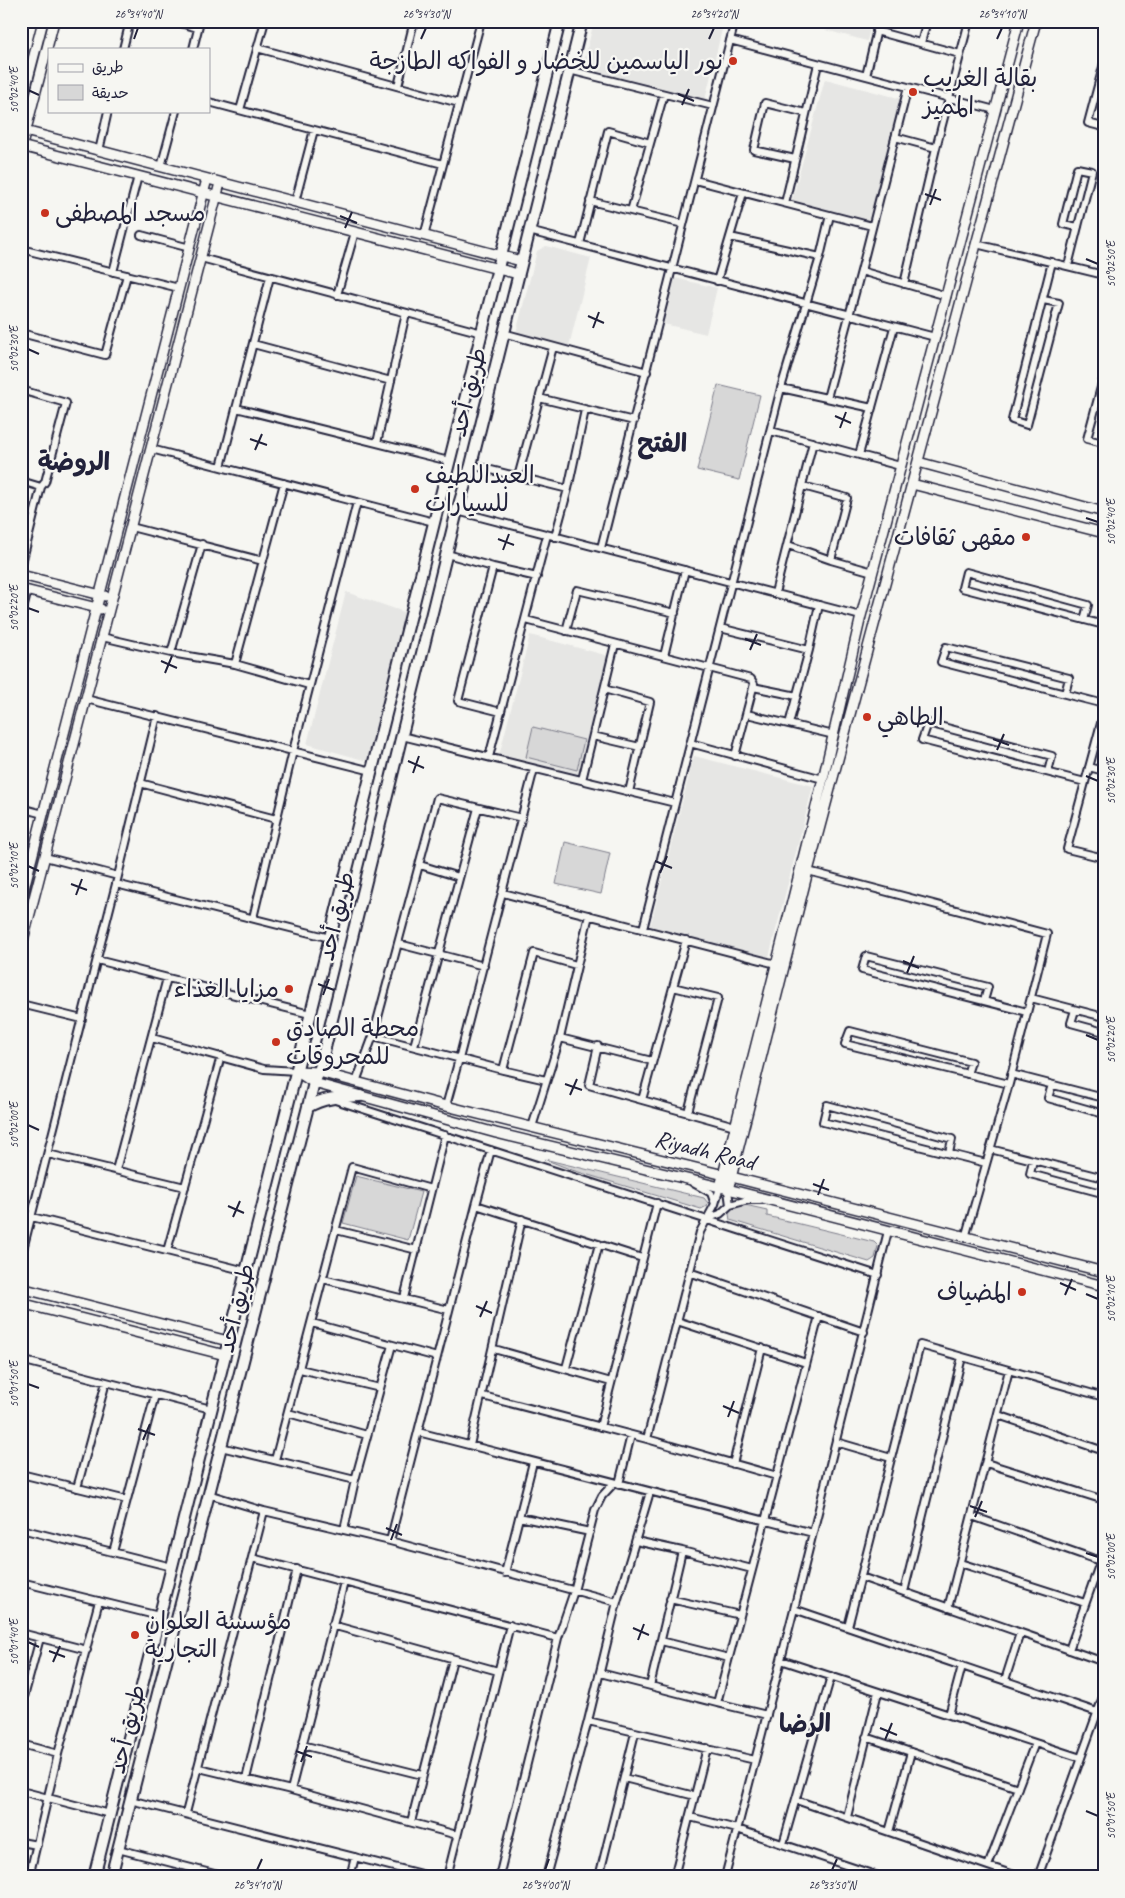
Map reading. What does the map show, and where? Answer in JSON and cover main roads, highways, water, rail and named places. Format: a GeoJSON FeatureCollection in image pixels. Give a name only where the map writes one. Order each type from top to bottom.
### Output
{"type":"FeatureCollection","features":[{"type":"Feature","properties":{"kind":"main road","name":"طريق أحد"},"geometry":{"type":"LineString","coordinates":[[94,1877],[560,21]]}},
{"type":"Feature","properties":{"kind":"main road","name":"طريق أحد"},"geometry":{"type":"LineString","coordinates":[[111,1877],[308,1106],[319,1072],[457,511],[582,21]]}},
{"type":"Feature","properties":{"kind":"main road"},"geometry":{"type":"LineString","coordinates":[[308,1106],[329,1099],[360,1096]]}},
{"type":"Feature","properties":{"kind":"place","name":"نور الياسمين للخضار و الفواكه الطازجة"},"geometry":{"type":"Point","coordinates":[733,61]}},
{"type":"Feature","properties":{"kind":"place","name":"بقالة الغريب المميز"},"geometry":{"type":"Point","coordinates":[913,92]}},
{"type":"Feature","properties":{"kind":"place","name":"مسجد المصطفى"},"geometry":{"type":"Point","coordinates":[45,213]}},
{"type":"Feature","properties":{"kind":"place","name":"العبداللطيف للسيارات"},"geometry":{"type":"Point","coordinates":[415,489]}},
{"type":"Feature","properties":{"kind":"place","name":"مقهى ثقافات"},"geometry":{"type":"Point","coordinates":[1026,537]}},
{"type":"Feature","properties":{"kind":"place","name":"الطاهي"},"geometry":{"type":"Point","coordinates":[867,717]}},
{"type":"Feature","properties":{"kind":"place","name":"مزايا الغذاء"},"geometry":{"type":"Point","coordinates":[289,989]}},
{"type":"Feature","properties":{"kind":"place","name":"محطة الصادق للمحروقات"},"geometry":{"type":"Point","coordinates":[276,1042]}},
{"type":"Feature","properties":{"kind":"place","name":"المضياف"},"geometry":{"type":"Point","coordinates":[1022,1292]}},
{"type":"Feature","properties":{"kind":"place","name":"مؤسسة العلوان التجارية"},"geometry":{"type":"Point","coordinates":[135,1635]}},
{"type":"Feature","properties":{"kind":"district","name":"الفتح"},"geometry":{"type":"Point","coordinates":[662,443]}},
{"type":"Feature","properties":{"kind":"district","name":"الروضة"},"geometry":{"type":"Point","coordinates":[74,461]}},
{"type":"Feature","properties":{"kind":"district","name":"الرضا"},"geometry":{"type":"Point","coordinates":[805,1723]}}]}
